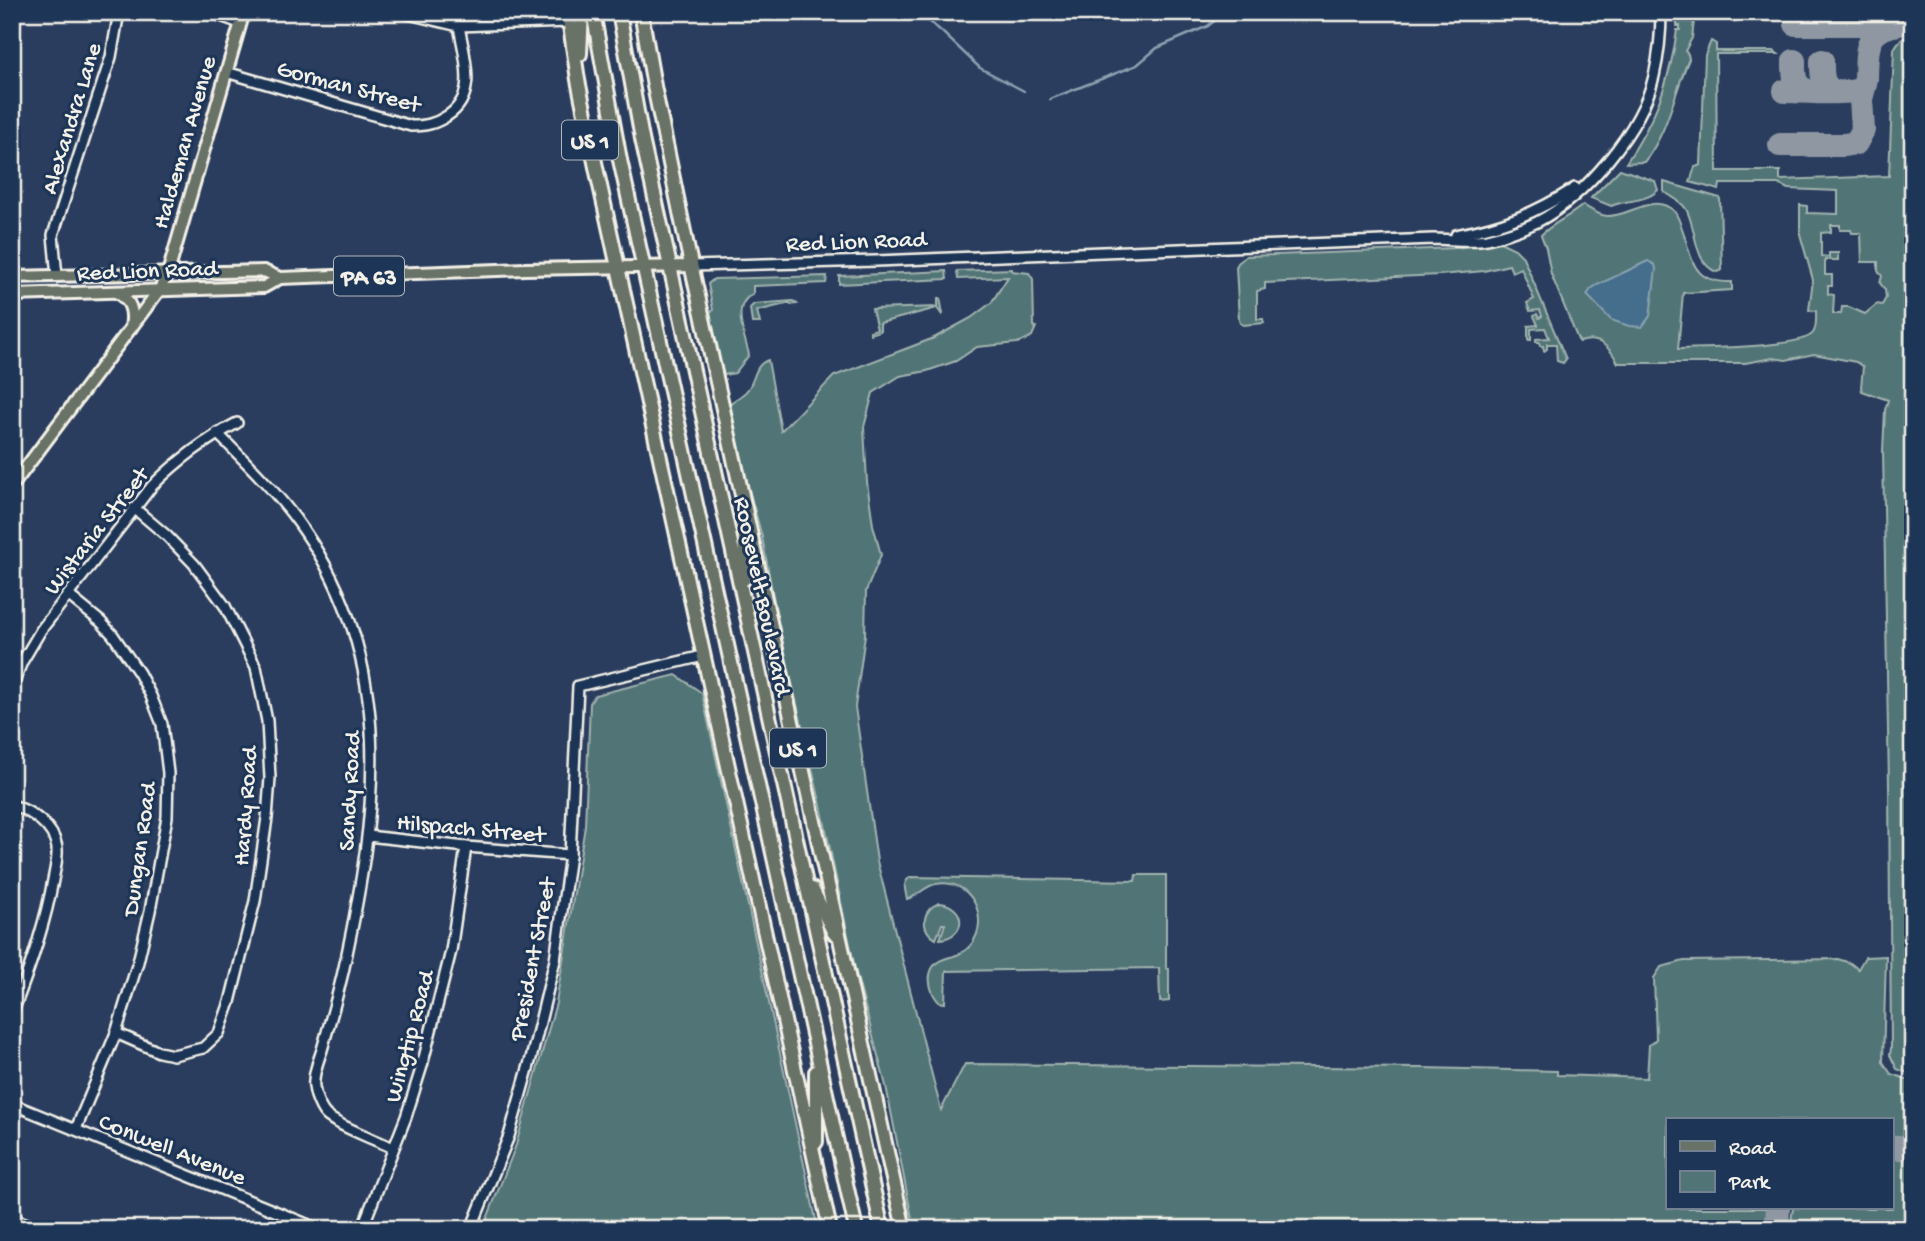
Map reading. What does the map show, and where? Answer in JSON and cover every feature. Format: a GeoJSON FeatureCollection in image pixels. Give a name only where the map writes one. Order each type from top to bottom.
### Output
{"type":"FeatureCollection","features":[{"type":"Feature","properties":{"kind":"highway"},"geometry":{"type":"LineString","coordinates":[[578,80],[582,12]]}},
{"type":"Feature","properties":{"kind":"highway","name":"Roosevelt Boulevard"},"geometry":{"type":"LineString","coordinates":[[593,12],[608,103],[643,267],[856,1229]]}},
{"type":"Feature","properties":{"kind":"highway","name":"Roosevelt Boulevard"},"geometry":{"type":"LineString","coordinates":[[620,12],[642,139],[882,1229]]}},
{"type":"Feature","properties":{"kind":"highway"},"geometry":{"type":"LineString","coordinates":[[636,12],[645,38]]}},
{"type":"Feature","properties":{"kind":"highway","name":"Roosevelt Boulevard"},"geometry":{"type":"LineString","coordinates":[[641,12],[663,134],[904,1229]]}},
{"type":"Feature","properties":{"kind":"highway","name":"US 1"},"geometry":{"type":"LineString","coordinates":[[568,17],[578,80],[617,267],[830,1229]]}},
{"type":"Feature","properties":{"kind":"highway"},"geometry":{"type":"LineString","coordinates":[[744,604],[745,507]]}},
{"type":"Feature","properties":{"kind":"highway"},"geometry":{"type":"LineString","coordinates":[[803,871],[843,952]]}},
{"type":"Feature","properties":{"kind":"highway"},"geometry":{"type":"LineString","coordinates":[[816,1047],[816,1167]]}},
{"type":"Feature","properties":{"kind":"main road","name":"Haldeman Avenue"},"geometry":{"type":"LineString","coordinates":[[12,486],[130,330],[160,289],[168,273],[242,17]]}},
{"type":"Feature","properties":{"kind":"main road","name":"Red Lion Road"},"geometry":{"type":"LineString","coordinates":[[12,277],[264,271],[280,278],[692,266]]}},
{"type":"Feature","properties":{"kind":"main road","name":"Red Lion Road"},"geometry":{"type":"LineString","coordinates":[[12,295],[264,287],[280,278]]}},
{"type":"Feature","properties":{"kind":"main road"},"geometry":{"type":"LineString","coordinates":[[113,290],[129,302],[133,316],[130,330]]}},
{"type":"Feature","properties":{"kind":"street","name":"Alexandra Lane"},"geometry":{"type":"LineString","coordinates":[[57,276],[53,235],[111,57],[119,12]]}},
{"type":"Feature","properties":{"kind":"street"},"geometry":{"type":"LineString","coordinates":[[209,12],[242,17]]}},
{"type":"Feature","properties":{"kind":"street"},"geometry":{"type":"LineString","coordinates":[[400,12],[459,26],[568,17]]}},
{"type":"Feature","properties":{"kind":"street"},"geometry":{"type":"LineString","coordinates":[[1595,175],[1625,139],[1647,98],[1654,77],[1661,12]]}},
{"type":"Feature","properties":{"kind":"street","name":"Gorman Street"},"geometry":{"type":"LineString","coordinates":[[226,72],[411,126],[425,126],[452,113],[461,103],[466,89],[468,76],[459,26]]}},
{"type":"Feature","properties":{"kind":"street","name":"Red Lion Road"},"geometry":{"type":"LineString","coordinates":[[1433,239],[1480,231],[1538,211],[1595,175]]}},
{"type":"Feature","properties":{"kind":"street","name":"Red Lion Road"},"geometry":{"type":"LineString","coordinates":[[692,266],[1433,239],[1483,240],[1538,222],[1560,207],[1595,175]]}},
{"type":"Feature","properties":{"kind":"street","name":"Wistaria Street"},"geometry":{"type":"LineString","coordinates":[[12,687],[34,641],[134,508],[169,469],[201,443],[237,422]]}},
{"type":"Feature","properties":{"kind":"street","name":"Sandy Road"},"geometry":{"type":"LineString","coordinates":[[217,433],[266,482],[306,532],[332,576],[355,639],[366,680],[372,728],[373,784],[368,836],[342,979],[314,1081],[317,1099],[325,1114],[334,1121],[393,1148]]}},
{"type":"Feature","properties":{"kind":"street","name":"Hardy Road"},"geometry":{"type":"LineString","coordinates":[[116,1033],[159,1052],[173,1055],[203,1048],[219,1033],[230,1002],[255,901],[270,778],[267,721],[256,667],[225,606],[194,564],[174,542],[134,508]]}},
{"type":"Feature","properties":{"kind":"street","name":"Dungan Road"},"geometry":{"type":"LineString","coordinates":[[68,595],[113,635],[139,673],[162,724],[168,773],[167,817],[138,962],[116,1033],[76,1129]]}},
{"type":"Feature","properties":{"kind":"street","name":"President Street"},"geometry":{"type":"LineString","coordinates":[[471,1229],[509,1136],[555,960],[570,855],[578,686],[703,656]]}},
{"type":"Feature","properties":{"kind":"street"},"geometry":{"type":"LineString","coordinates":[[12,805],[36,816],[50,831],[57,846],[50,898],[28,973],[12,1014]]}},
{"type":"Feature","properties":{"kind":"street","name":"Hilspach Street"},"geometry":{"type":"LineString","coordinates":[[368,836],[570,855]]}},
{"type":"Feature","properties":{"kind":"street","name":"Wingtip Road"},"geometry":{"type":"LineString","coordinates":[[362,1229],[406,1117],[422,1066],[453,939],[466,847]]}},
{"type":"Feature","properties":{"kind":"street","name":"Conwell Avenue"},"geometry":{"type":"LineString","coordinates":[[12,1104],[319,1229]]}},
{"type":"Feature","properties":{"kind":"street"},"geometry":{"type":"LineString","coordinates":[[12,1218],[40,1229]]}},
{"type":"Feature","properties":{"kind":"green space"},"geometry":{"type":"Polygon","coordinates":[[[1677,12],[1688,12],[1688,18],[1704,19],[1694,21],[1692,38],[1685,51],[1689,59],[1670,112],[1652,151],[1644,162],[1626,163],[1660,100],[1677,30],[1680,30],[1680,26],[1677,26],[1677,12]]]}},
{"type":"Feature","properties":{"kind":"green space"},"geometry":{"type":"Polygon","coordinates":[[[1913,35],[1913,1075],[1897,1069],[1890,1055],[1889,786],[1883,451],[1888,400],[1862,391],[1863,367],[1856,362],[1814,354],[1786,360],[1773,358],[1745,363],[1618,363],[1603,344],[1593,340],[1578,340],[1551,274],[1541,235],[1583,205],[1607,216],[1649,204],[1666,206],[1674,211],[1678,218],[1693,261],[1702,274],[1709,279],[1732,282],[1732,290],[1683,293],[1678,349],[1771,344],[1805,338],[1814,331],[1816,311],[1809,310],[1813,280],[1800,234],[1800,205],[1807,206],[1807,213],[1838,214],[1838,191],[1788,189],[1778,184],[1720,184],[1719,190],[1690,182],[1695,167],[1701,165],[1705,55],[1711,41],[1716,44],[1716,51],[1774,51],[1778,54],[1716,54],[1717,171],[1780,171],[1780,180],[1889,176],[1894,49],[1901,39],[1913,35]],[[1831,225],[1831,232],[1821,233],[1821,256],[1829,257],[1829,253],[1838,253],[1838,260],[1825,260],[1825,275],[1832,275],[1832,286],[1828,286],[1828,294],[1834,295],[1833,314],[1841,314],[1842,307],[1849,307],[1865,314],[1877,304],[1882,305],[1886,298],[1880,283],[1882,276],[1878,271],[1878,262],[1862,262],[1861,233],[1840,230],[1840,225],[1831,225]]]}},
{"type":"Feature","properties":{"kind":"green space"},"geometry":{"type":"Polygon","coordinates":[[[1620,169],[1655,181],[1658,190],[1647,197],[1611,206],[1591,198],[1620,169]]]}},
{"type":"Feature","properties":{"kind":"green space"},"geometry":{"type":"Polygon","coordinates":[[[1664,182],[1720,198],[1722,270],[1717,272],[1709,268],[1704,261],[1686,209],[1664,192],[1664,182]]]}},
{"type":"Feature","properties":{"kind":"green space"},"geometry":{"type":"Polygon","coordinates":[[[1498,241],[1515,249],[1523,257],[1566,359],[1563,363],[1557,361],[1556,344],[1547,344],[1544,351],[1543,346],[1536,342],[1536,339],[1549,338],[1545,328],[1531,329],[1531,340],[1528,340],[1528,326],[1538,325],[1534,316],[1542,316],[1540,310],[1530,311],[1527,303],[1534,299],[1521,268],[1512,272],[1509,265],[1484,271],[1440,275],[1265,283],[1265,289],[1257,291],[1257,319],[1263,319],[1264,323],[1243,325],[1239,320],[1236,267],[1246,256],[1457,248],[1498,241]]]}},
{"type":"Feature","properties":{"kind":"green space"},"geometry":{"type":"Polygon","coordinates":[[[1012,269],[1029,273],[1033,279],[1036,327],[1032,336],[1026,340],[977,347],[956,361],[927,371],[900,376],[873,393],[864,427],[867,482],[873,525],[881,555],[866,591],[865,635],[855,707],[877,861],[941,1110],[965,1064],[1421,1068],[1557,1071],[1557,1075],[1647,1078],[1649,1045],[1656,1039],[1654,978],[1661,967],[1684,961],[1838,959],[1858,969],[1865,957],[1886,956],[1883,1062],[1891,1074],[1913,1081],[1913,1137],[1894,1136],[1894,1118],[1666,1118],[1666,1210],[1767,1210],[1766,1229],[914,1229],[886,1086],[855,969],[821,806],[780,633],[762,537],[729,404],[746,391],[758,368],[768,360],[781,431],[834,376],[934,338],[971,318],[991,303],[1008,277],[958,279],[957,271],[1012,269]]]}},
{"type":"Feature","properties":{"kind":"green space"},"geometry":{"type":"Polygon","coordinates":[[[946,271],[947,279],[839,284],[839,276],[946,271]]]}},
{"type":"Feature","properties":{"kind":"green space"},"geometry":{"type":"Polygon","coordinates":[[[827,276],[826,283],[753,286],[753,294],[746,299],[741,313],[742,330],[749,355],[735,373],[723,375],[710,312],[713,310],[708,284],[714,279],[827,276]]]}},
{"type":"Feature","properties":{"kind":"green space"},"geometry":{"type":"Polygon","coordinates":[[[938,298],[942,315],[937,308],[880,323],[880,331],[870,334],[870,331],[877,329],[872,309],[938,307],[938,298]]]}},
{"type":"Feature","properties":{"kind":"green space"},"geometry":{"type":"Polygon","coordinates":[[[793,301],[797,304],[790,303],[757,311],[760,323],[752,323],[750,308],[754,304],[793,301]]]}},
{"type":"Feature","properties":{"kind":"green space"},"geometry":{"type":"Polygon","coordinates":[[[676,675],[702,693],[818,1229],[483,1229],[516,1145],[556,1003],[585,826],[590,703],[595,695],[676,675]]]}},
{"type":"Feature","properties":{"kind":"green space"},"geometry":{"type":"Polygon","coordinates":[[[1136,875],[1166,875],[1166,968],[1169,969],[1169,1001],[1160,1002],[1159,968],[946,971],[945,1003],[939,1002],[934,995],[930,986],[933,967],[970,946],[979,924],[978,913],[968,894],[959,887],[948,884],[932,885],[907,899],[905,884],[910,877],[1135,881],[1136,875]]]}},
{"type":"Feature","properties":{"kind":"green space"},"geometry":{"type":"Polygon","coordinates":[[[940,903],[955,910],[960,921],[955,933],[940,939],[945,924],[942,924],[936,939],[927,930],[925,920],[929,909],[940,903]]]}},
{"type":"Feature","properties":{"kind":"green space"},"geometry":{"type":"Polygon","coordinates":[[[1894,1158],[1913,1159],[1913,1229],[1790,1229],[1793,1210],[1894,1210],[1894,1158]]]}},
{"type":"Feature","properties":{"kind":"water"},"geometry":{"type":"Polygon","coordinates":[[[1648,261],[1655,265],[1656,269],[1650,316],[1642,327],[1611,320],[1587,295],[1597,285],[1648,261]]]}},
{"type":"Feature","properties":{"kind":"waterway"},"geometry":{"type":"LineString","coordinates":[[918,12],[980,68],[1024,91]]}},
{"type":"Feature","properties":{"kind":"waterway"},"geometry":{"type":"LineString","coordinates":[[1050,99],[1137,65],[1157,48],[1208,26],[1225,12]]}},
{"type":"Feature","properties":{"kind":"taxiway"},"geometry":{"type":"LineString","coordinates":[[1796,24],[1893,24]]}},
{"type":"Feature","properties":{"kind":"taxiway"},"geometry":{"type":"LineString","coordinates":[[1785,91],[1836,92],[1860,89],[1866,79],[1868,50],[1873,36],[1879,30],[1899,24]]}},
{"type":"Feature","properties":{"kind":"taxiway"},"geometry":{"type":"LineString","coordinates":[[1794,61],[1797,83],[1807,91]]}},
{"type":"Feature","properties":{"kind":"taxiway"},"geometry":{"type":"LineString","coordinates":[[1822,61],[1825,83],[1835,92]]}},
{"type":"Feature","properties":{"kind":"taxiway"},"geometry":{"type":"LineString","coordinates":[[1780,145],[1856,143],[1863,130],[1861,99],[1865,84]]}},
{"type":"Feature","properties":{"kind":"taxiway"},"geometry":{"type":"LineString","coordinates":[[1894,1148],[1913,1148]]}},
{"type":"Feature","properties":{"kind":"taxiway"},"geometry":{"type":"LineString","coordinates":[[1777,1229],[1778,1210]]}}]}
